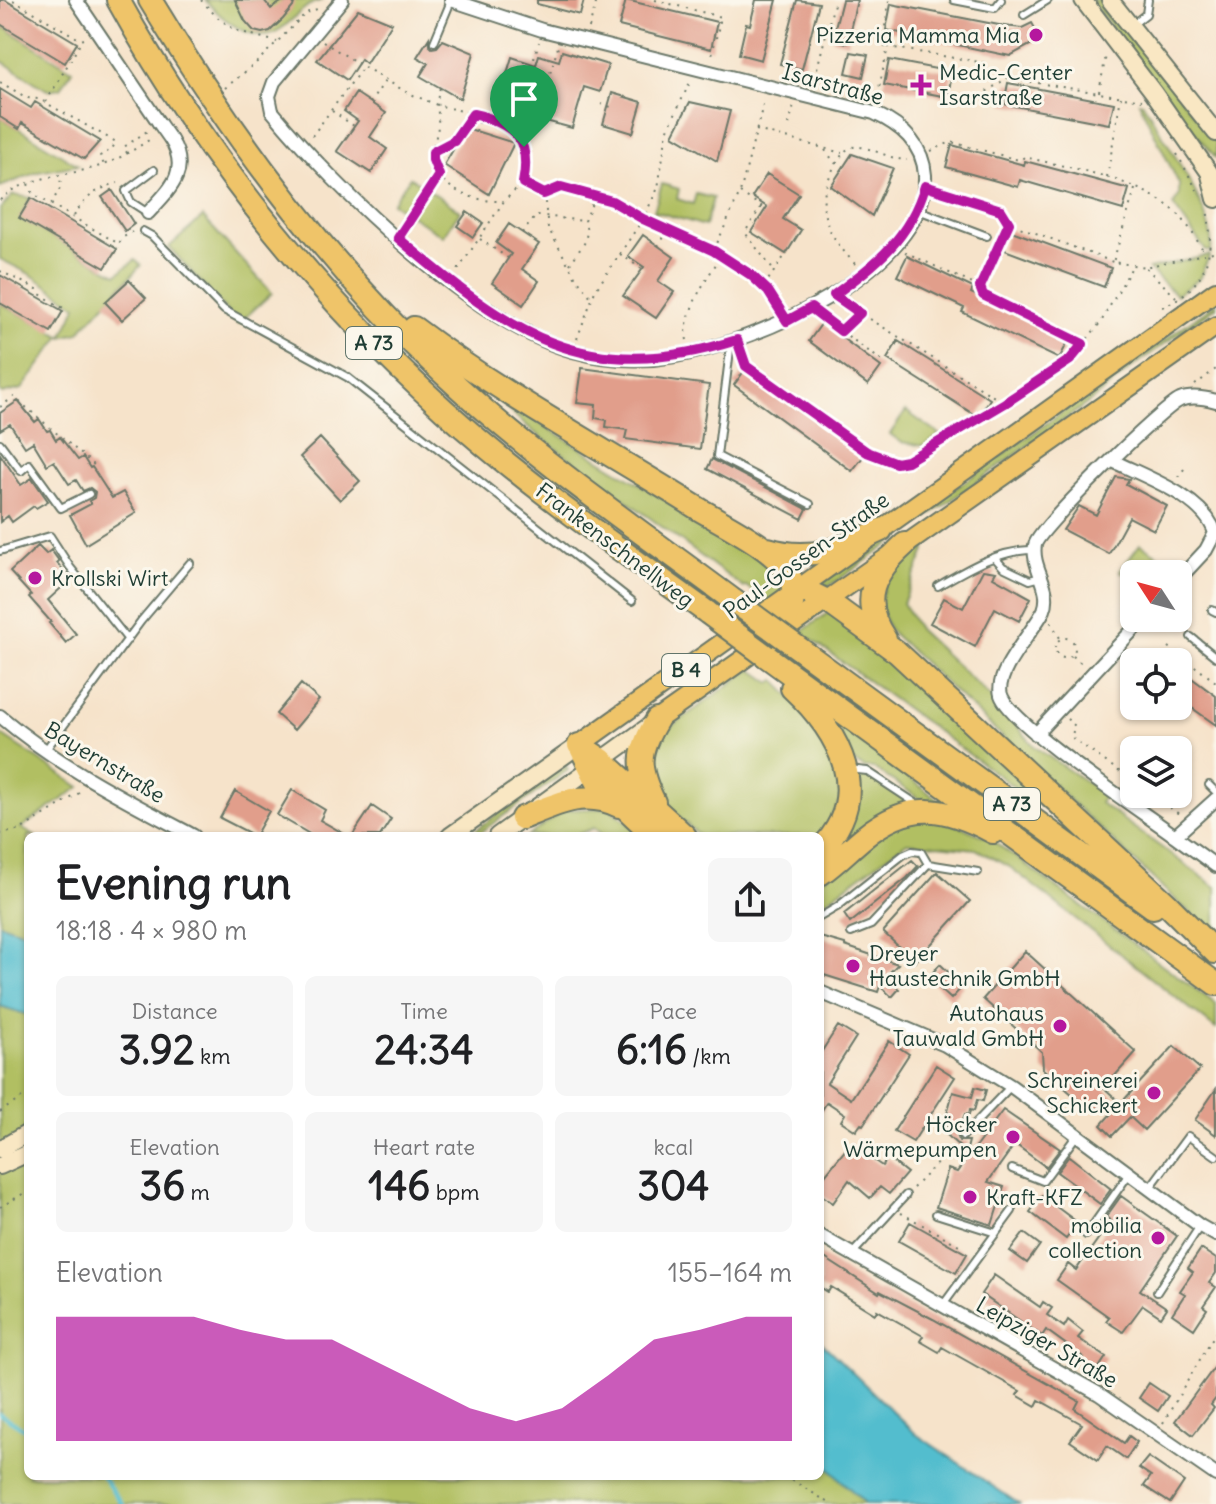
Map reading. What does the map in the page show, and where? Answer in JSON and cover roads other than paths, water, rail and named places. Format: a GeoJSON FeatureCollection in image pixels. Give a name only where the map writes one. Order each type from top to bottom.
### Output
{"type":"FeatureCollection","features":[{"type":"Feature","properties":{"kind":"highway","name":"Frankenschnellweg"},"geometry":{"type":"LineString","coordinates":[[118,0],[167,83],[246,197],[314,279],[445,411],[519,473],[1216,984]]}},
{"type":"Feature","properties":{"kind":"highway","name":"Frankenschnellweg"},"geometry":{"type":"LineString","coordinates":[[150,0],[206,90],[255,159],[315,234],[363,292],[475,401],[581,487],[734,601],[1216,952]]}},
{"type":"Feature","properties":{"kind":"highway"},"geometry":{"type":"LineString","coordinates":[[315,234],[355,268],[404,320],[451,356],[756,544],[787,570],[795,593],[781,630]]}},
{"type":"Feature","properties":{"kind":"highway"},"geometry":{"type":"LineString","coordinates":[[756,544],[777,552],[802,555],[839,550],[881,530]]}},
{"type":"Feature","properties":{"kind":"highway"},"geometry":{"type":"LineString","coordinates":[[897,652],[874,620],[871,599],[885,562],[905,544]]}},
{"type":"Feature","properties":{"kind":"highway"},"geometry":{"type":"LineString","coordinates":[[795,593],[809,592],[827,601],[897,652],[1216,952]]}},
{"type":"Feature","properties":{"kind":"highway"},"geometry":{"type":"LineString","coordinates":[[766,656],[819,716],[833,738],[846,769],[849,780],[842,819],[824,846]]}},
{"type":"Feature","properties":{"kind":"highway"},"geometry":{"type":"LineString","coordinates":[[657,720],[643,746],[640,764],[659,813]]}},
{"type":"Feature","properties":{"kind":"highway"},"geometry":{"type":"LineString","coordinates":[[579,745],[596,765],[680,832]]}},
{"type":"Feature","properties":{"kind":"highway"},"geometry":{"type":"LineString","coordinates":[[596,765],[597,781],[651,832]]}},
{"type":"Feature","properties":{"kind":"highway"},"geometry":{"type":"LineString","coordinates":[[522,818],[578,797],[601,798],[625,809]]}},
{"type":"Feature","properties":{"kind":"highway"},"geometry":{"type":"LineString","coordinates":[[824,871],[887,821],[926,809],[973,822],[1054,865]]}},
{"type":"Feature","properties":{"kind":"main road","name":"Paul-Gossen-Straße"},"geometry":{"type":"LineString","coordinates":[[579,745],[1209,296]]}},
{"type":"Feature","properties":{"kind":"main road","name":"B 4"},"geometry":{"type":"LineString","coordinates":[[657,720],[781,630],[1212,331]]}},
{"type":"Feature","properties":{"kind":"street"},"geometry":{"type":"LineString","coordinates":[[76,0],[178,151],[179,168],[174,184],[148,213]]}},
{"type":"Feature","properties":{"kind":"street"},"geometry":{"type":"LineString","coordinates":[[342,0],[274,82],[269,96],[272,111],[374,218],[450,282],[507,321],[534,336],[575,352],[637,360],[690,353],[787,321],[834,295],[863,273],[910,225],[918,210]]}},
{"type":"Feature","properties":{"kind":"street","name":"Isarstraße"},"geometry":{"type":"LineString","coordinates":[[451,0],[542,30],[874,113],[906,132],[921,156],[925,186],[918,210]]}},
{"type":"Feature","properties":{"kind":"street"},"geometry":{"type":"LineString","coordinates":[[1083,0],[1154,93],[1213,178],[1216,199]]}},
{"type":"Feature","properties":{"kind":"street"},"geometry":{"type":"LineString","coordinates":[[1110,0],[1216,133]]}},
{"type":"Feature","properties":{"kind":"street"},"geometry":{"type":"LineString","coordinates":[[1209,296],[1216,279]]}},
{"type":"Feature","properties":{"kind":"street"},"geometry":{"type":"LineString","coordinates":[[1216,401],[1181,399],[1068,501],[1044,528],[1035,550],[1046,599],[1044,609],[1007,668],[1000,688],[1001,697],[1010,709],[1036,734],[1216,866]]}},
{"type":"Feature","properties":{"kind":"street"},"geometry":{"type":"LineString","coordinates":[[1113,461],[1199,507],[1211,521],[1215,533],[1206,550],[1192,565]]}},
{"type":"Feature","properties":{"kind":"street"},"geometry":{"type":"LineString","coordinates":[[1036,734],[1131,632]]}},
{"type":"Feature","properties":{"kind":"street","name":"Bayernstraße"},"geometry":{"type":"LineString","coordinates":[[0,716],[44,752],[95,784],[186,832]]}},
{"type":"Feature","properties":{"kind":"street"},"geometry":{"type":"LineString","coordinates":[[503,832],[657,720]]}},
{"type":"Feature","properties":{"kind":"street"},"geometry":{"type":"LineString","coordinates":[[456,832],[579,745]]}},
{"type":"Feature","properties":{"kind":"street"},"geometry":{"type":"LineString","coordinates":[[1175,836],[1216,799]]}},
{"type":"Feature","properties":{"kind":"street"},"geometry":{"type":"LineString","coordinates":[[824,994],[945,1045],[1011,1086],[1216,1235]]}},
{"type":"Feature","properties":{"kind":"street"},"geometry":{"type":"LineString","coordinates":[[0,1149],[24,1135]]}},
{"type":"Feature","properties":{"kind":"street"},"geometry":{"type":"LineString","coordinates":[[0,1166],[24,1155]]}},
{"type":"Feature","properties":{"kind":"street","name":"Leipziger Straße"},"geometry":{"type":"LineString","coordinates":[[824,1238],[1099,1394],[1216,1475]]}},
{"type":"Feature","properties":{"kind":"lane"},"geometry":{"type":"LineString","coordinates":[[434,42],[451,0]]}},
{"type":"Feature","properties":{"kind":"lane"},"geometry":{"type":"LineString","coordinates":[[954,0],[995,8],[1001,0]]}},
{"type":"Feature","properties":{"kind":"lane"},"geometry":{"type":"LineString","coordinates":[[1024,15],[1048,0]]}},
{"type":"Feature","properties":{"kind":"lane"},"geometry":{"type":"LineString","coordinates":[[1130,26],[1146,14],[1148,0]]}},
{"type":"Feature","properties":{"kind":"lane"},"geometry":{"type":"LineString","coordinates":[[148,213],[131,202],[127,190],[154,170]]}},
{"type":"Feature","properties":{"kind":"lane"},"geometry":{"type":"LineString","coordinates":[[918,210],[987,236]]}},
{"type":"Feature","properties":{"kind":"lane"},"geometry":{"type":"LineString","coordinates":[[143,231],[152,236],[224,310],[347,377],[632,601]]}},
{"type":"Feature","properties":{"kind":"lane"},"geometry":{"type":"LineString","coordinates":[[733,341],[717,456],[810,504]]}},
{"type":"Feature","properties":{"kind":"lane"},"geometry":{"type":"LineString","coordinates":[[0,443],[21,471],[29,464],[61,508],[89,494]]}},
{"type":"Feature","properties":{"kind":"lane"},"geometry":{"type":"LineString","coordinates":[[0,551],[50,536],[128,640]]}},
{"type":"Feature","properties":{"kind":"lane"},"geometry":{"type":"LineString","coordinates":[[938,586],[979,562],[1020,550],[1035,550]]}},
{"type":"Feature","properties":{"kind":"lane"},"geometry":{"type":"LineString","coordinates":[[996,559],[1003,567],[1030,580],[1041,577]]}},
{"type":"Feature","properties":{"kind":"lane"},"geometry":{"type":"LineString","coordinates":[[44,752],[190,563]]}},
{"type":"Feature","properties":{"kind":"lane"},"geometry":{"type":"LineString","coordinates":[[1191,637],[1216,657]]}},
{"type":"Feature","properties":{"kind":"lane"},"geometry":{"type":"LineString","coordinates":[[846,769],[867,771],[926,809]]}},
{"type":"Feature","properties":{"kind":"lane"},"geometry":{"type":"LineString","coordinates":[[1209,785],[1216,792]]}},
{"type":"Feature","properties":{"kind":"lane"},"geometry":{"type":"LineString","coordinates":[[824,915],[903,855],[912,851],[921,852],[928,864]]}},
{"type":"Feature","properties":{"kind":"lane"},"geometry":{"type":"LineString","coordinates":[[928,864],[978,872]]}},
{"type":"Feature","properties":{"kind":"lane"},"geometry":{"type":"LineString","coordinates":[[851,933],[871,925],[928,864]]}},
{"type":"Feature","properties":{"kind":"lane"},"geometry":{"type":"LineString","coordinates":[[963,1136],[1011,1086]]}},
{"type":"Feature","properties":{"kind":"lane"},"geometry":{"type":"LineString","coordinates":[[1012,1169],[1043,1181],[1077,1135]]}},
{"type":"Feature","properties":{"kind":"lane"},"geometry":{"type":"LineString","coordinates":[[1149,1189],[1188,1136],[1216,1156]]}},
{"type":"Feature","properties":{"kind":"lane"},"geometry":{"type":"LineString","coordinates":[[1086,1235],[1129,1174]]}},
{"type":"Feature","properties":{"kind":"lane"},"geometry":{"type":"LineString","coordinates":[[852,1254],[906,1195]]}},
{"type":"Feature","properties":{"kind":"lane"},"geometry":{"type":"LineString","coordinates":[[943,1305],[1012,1211]]}},
{"type":"Feature","properties":{"kind":"lane"},"geometry":{"type":"LineString","coordinates":[[936,1214],[996,1233]]}},
{"type":"Feature","properties":{"kind":"lane"},"geometry":{"type":"LineString","coordinates":[[1157,1292],[1200,1226]]}},
{"type":"Feature","properties":{"kind":"water"},"geometry":{"type":"Polygon","coordinates":[[[0,924],[24,932],[24,1014],[0,1006],[0,924]]]}},
{"type":"Feature","properties":{"kind":"water"},"geometry":{"type":"Polygon","coordinates":[[[824,1345],[916,1434],[1019,1504],[866,1504],[824,1464],[824,1345]]]}},
{"type":"Feature","properties":{"kind":"waterway"},"geometry":{"type":"LineString","coordinates":[[0,1414],[24,1429]]}},
{"type":"Feature","properties":{"kind":"waterway"},"geometry":{"type":"LineString","coordinates":[[105,1480],[122,1504]]}},
{"type":"Feature","properties":{"kind":"place","name":"Pizzeria Mamma Mia"},"geometry":{"type":"Point","coordinates":[1036,35]}},
{"type":"Feature","properties":{"kind":"place","name":"Medic-Center Isarstraße"},"geometry":{"type":"Point","coordinates":[921,85]}},
{"type":"Feature","properties":{"kind":"place","name":"Krollski Wirt"},"geometry":{"type":"Point","coordinates":[35,578]}},
{"type":"Feature","properties":{"kind":"place","name":"Dreyer Haustechnik GmbH"},"geometry":{"type":"Point","coordinates":[853,966]}},
{"type":"Feature","properties":{"kind":"place","name":"Autohaus Tauwald GmbH"},"geometry":{"type":"Point","coordinates":[1060,1026]}},
{"type":"Feature","properties":{"kind":"place","name":"Schreinerei Schickert"},"geometry":{"type":"Point","coordinates":[1154,1093]}},
{"type":"Feature","properties":{"kind":"place","name":"Höcker Wärmepumpen"},"geometry":{"type":"Point","coordinates":[1013,1137]}},
{"type":"Feature","properties":{"kind":"place","name":"Kraft-KFZ"},"geometry":{"type":"Point","coordinates":[970,1197]}},
{"type":"Feature","properties":{"kind":"place","name":"mobilia collection"},"geometry":{"type":"Point","coordinates":[1158,1238]}}]}
